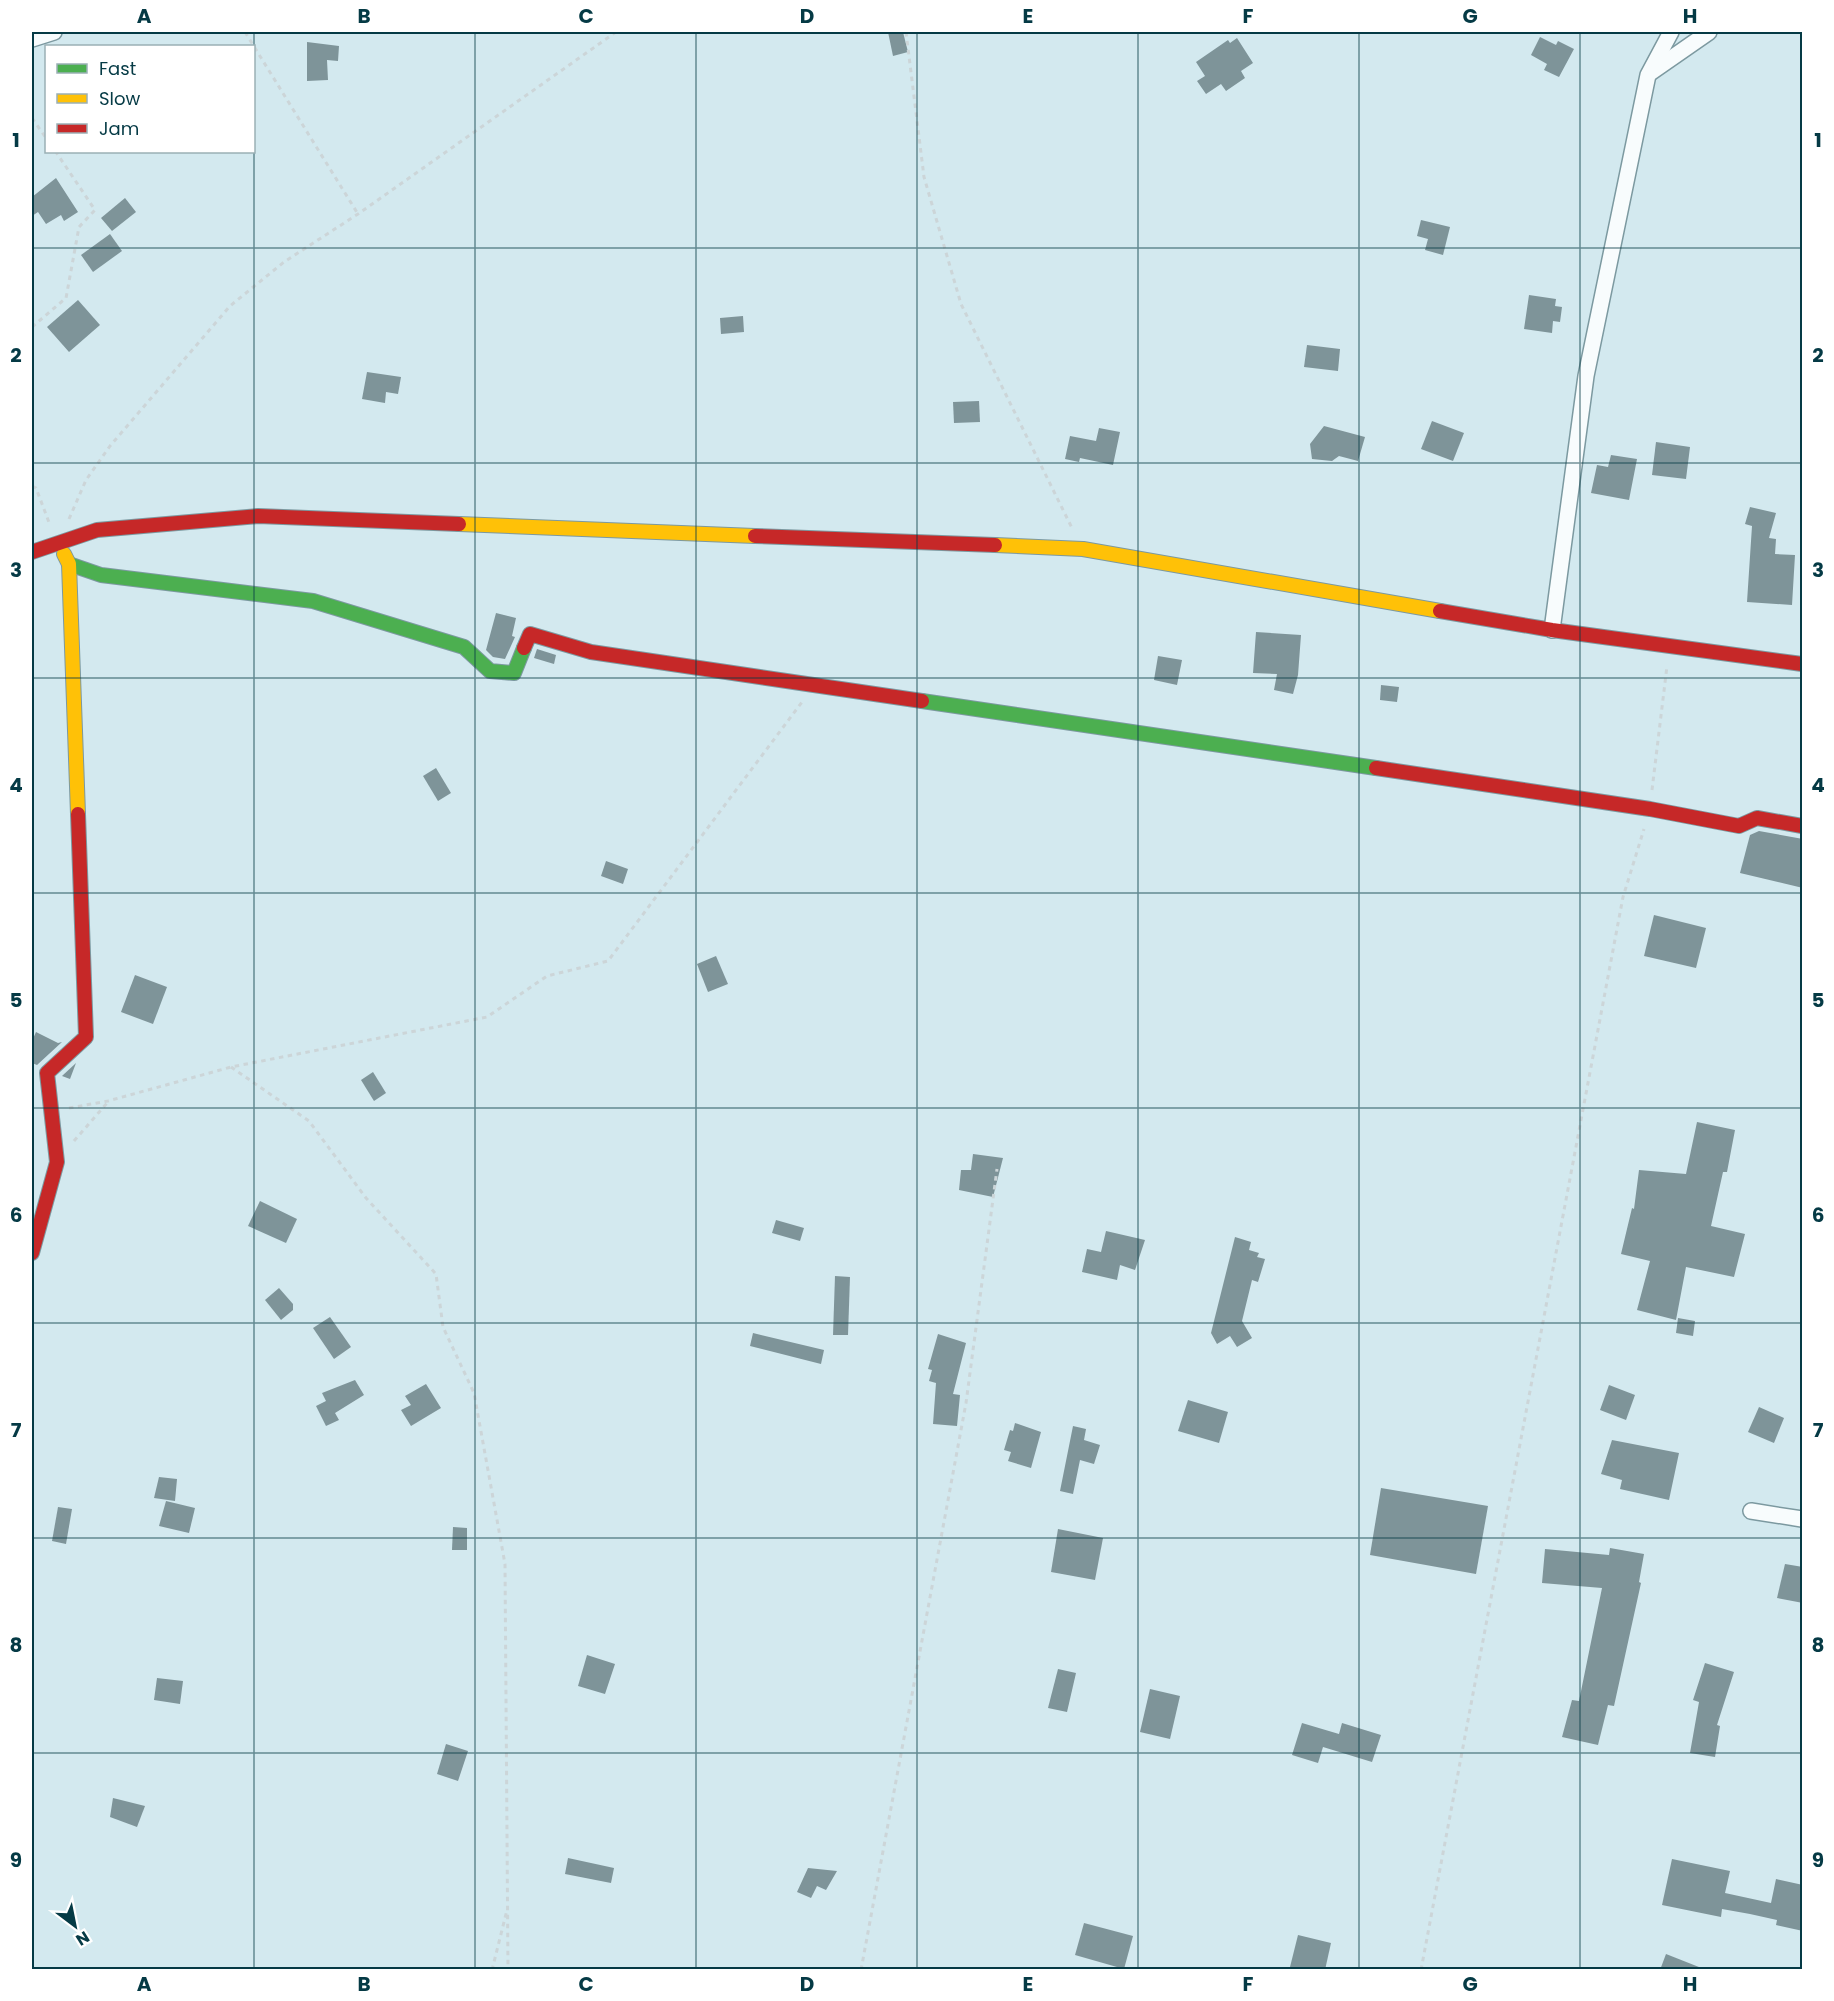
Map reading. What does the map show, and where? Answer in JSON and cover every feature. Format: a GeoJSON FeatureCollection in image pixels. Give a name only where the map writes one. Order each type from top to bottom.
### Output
{"type":"FeatureCollection","features":[{"type":"Feature","properties":{"kind":"street"},"geometry":{"type":"LineString","coordinates":[[32,39],[54,32]]}},
{"type":"Feature","properties":{"kind":"street"},"geometry":{"type":"LineString","coordinates":[[1552,630],[1586,376],[1648,75],[1671,32]]}},
{"type":"Feature","properties":{"kind":"street"},"geometry":{"type":"LineString","coordinates":[[1648,75],[1709,32]]}},
{"type":"Feature","properties":{"kind":"street"},"geometry":{"type":"LineString","coordinates":[[32,552],[97,530],[258,516],[1083,549],[1552,630],[1803,664]]}},
{"type":"Feature","properties":{"kind":"street"},"geometry":{"type":"LineString","coordinates":[[32,1253],[57,1162],[47,1073],[86,1037],[69,564],[58,543]]}},
{"type":"Feature","properties":{"kind":"street"},"geometry":{"type":"LineString","coordinates":[[69,564],[101,574],[313,601],[464,647],[490,671],[514,673],[530,634],[591,652],[1650,809],[1739,826],[1757,818],[1803,826]]}},
{"type":"Feature","properties":{"kind":"street"},"geometry":{"type":"LineString","coordinates":[[1751,1511],[1803,1519]]}},
{"type":"Feature","properties":{"kind":"path"},"geometry":{"type":"LineString","coordinates":[[245,32],[253,45]]}},
{"type":"Feature","properties":{"kind":"path"},"geometry":{"type":"LineString","coordinates":[[58,543],[86,480],[110,446],[230,306],[284,262],[358,214],[616,32]]}},
{"type":"Feature","properties":{"kind":"path"},"geometry":{"type":"LineString","coordinates":[[906,32],[924,177],[962,304],[1083,549]]}},
{"type":"Feature","properties":{"kind":"path"},"geometry":{"type":"LineString","coordinates":[[255,48],[358,214]]}},
{"type":"Feature","properties":{"kind":"path"},"geometry":{"type":"LineString","coordinates":[[32,117],[45,136]]}},
{"type":"Feature","properties":{"kind":"path"},"geometry":{"type":"LineString","coordinates":[[32,327],[66,298],[79,227],[95,210],[57,153]]}},
{"type":"Feature","properties":{"kind":"path"},"geometry":{"type":"LineString","coordinates":[[32,486],[36,488],[58,543]]}},
{"type":"Feature","properties":{"kind":"path"},"geometry":{"type":"LineString","coordinates":[[1421,1970],[1623,897],[1650,809],[1669,646]]}},
{"type":"Feature","properties":{"kind":"path"},"geometry":{"type":"LineString","coordinates":[[51,1111],[108,1101],[231,1067],[487,1017],[547,976],[608,961],[815,685]]}},
{"type":"Feature","properties":{"kind":"path"},"geometry":{"type":"LineString","coordinates":[[231,1067],[309,1121],[366,1198],[436,1274],[443,1327],[474,1393],[505,1564],[508,1970]]}},
{"type":"Feature","properties":{"kind":"path"},"geometry":{"type":"LineString","coordinates":[[57,1162],[108,1101]]}},
{"type":"Feature","properties":{"kind":"path"},"geometry":{"type":"LineString","coordinates":[[861,1970],[966,1404],[997,1169]]}},
{"type":"Feature","properties":{"kind":"path"},"geometry":{"type":"LineString","coordinates":[[492,1970],[508,1905]]}},
{"type":"Feature","properties":{"kind":"building"},"geometry":{"type":"Polygon","coordinates":[[[888,32],[903,32],[908,52],[893,56],[888,32]]]}},
{"type":"Feature","properties":{"kind":"building"},"geometry":{"type":"Polygon","coordinates":[[[1540,37],[1556,45],[1558,41],[1574,49],[1559,77],[1544,70],[1547,64],[1531,55],[1540,37]]]}},
{"type":"Feature","properties":{"kind":"building"},"geometry":{"type":"Polygon","coordinates":[[[1237,38],[1253,63],[1241,71],[1245,78],[1226,91],[1221,84],[1206,94],[1197,81],[1205,76],[1196,62],[1228,40],[1230,43],[1237,38]]]}},
{"type":"Feature","properties":{"kind":"building"},"geometry":{"type":"Polygon","coordinates":[[[307,42],[339,46],[338,61],[327,60],[328,80],[307,81],[307,42]]]}},
{"type":"Feature","properties":{"kind":"building"},"geometry":{"type":"Polygon","coordinates":[[[56,178],[78,212],[64,221],[61,215],[46,224],[38,212],[32,216],[32,197],[56,178]]]}},
{"type":"Feature","properties":{"kind":"building"},"geometry":{"type":"Polygon","coordinates":[[[125,198],[136,212],[112,231],[101,218],[125,198]]]}},
{"type":"Feature","properties":{"kind":"building"},"geometry":{"type":"Polygon","coordinates":[[[1421,220],[1450,227],[1443,255],[1425,250],[1428,239],[1417,236],[1421,220]]]}},
{"type":"Feature","properties":{"kind":"building"},"geometry":{"type":"Polygon","coordinates":[[[110,234],[122,251],[93,272],[81,255],[110,234]]]}},
{"type":"Feature","properties":{"kind":"building"},"geometry":{"type":"Polygon","coordinates":[[[1529,295],[1556,299],[1555,306],[1562,307],[1560,322],[1553,321],[1552,333],[1524,329],[1529,295]]]}},
{"type":"Feature","properties":{"kind":"building"},"geometry":{"type":"Polygon","coordinates":[[[78,300],[100,325],[69,352],[47,327],[78,300]]]}},
{"type":"Feature","properties":{"kind":"building"},"geometry":{"type":"Polygon","coordinates":[[[743,316],[744,332],[721,334],[720,318],[743,316]]]}},
{"type":"Feature","properties":{"kind":"building"},"geometry":{"type":"Polygon","coordinates":[[[1307,345],[1340,349],[1338,371],[1304,367],[1307,345]]]}},
{"type":"Feature","properties":{"kind":"building"},"geometry":{"type":"Polygon","coordinates":[[[367,372],[401,377],[398,394],[386,392],[385,403],[362,399],[367,372]]]}},
{"type":"Feature","properties":{"kind":"building"},"geometry":{"type":"Polygon","coordinates":[[[979,401],[980,422],[954,423],[953,402],[979,401]]]}},
{"type":"Feature","properties":{"kind":"building"},"geometry":{"type":"Polygon","coordinates":[[[1432,421],[1464,433],[1453,461],[1421,449],[1432,421]]]}},
{"type":"Feature","properties":{"kind":"building"},"geometry":{"type":"Polygon","coordinates":[[[1324,426],[1365,437],[1358,461],[1339,456],[1332,461],[1312,459],[1310,444],[1324,426]]]}},
{"type":"Feature","properties":{"kind":"building"},"geometry":{"type":"Polygon","coordinates":[[[1099,428],[1120,432],[1113,465],[1080,458],[1079,462],[1065,459],[1070,436],[1096,441],[1099,428]]]}},
{"type":"Feature","properties":{"kind":"building"},"geometry":{"type":"Polygon","coordinates":[[[1656,442],[1690,447],[1686,479],[1652,475],[1656,442]]]}},
{"type":"Feature","properties":{"kind":"building"},"geometry":{"type":"Polygon","coordinates":[[[1611,455],[1637,459],[1629,500],[1591,493],[1597,465],[1608,467],[1611,455]]]}},
{"type":"Feature","properties":{"kind":"building"},"geometry":{"type":"Polygon","coordinates":[[[1750,507],[1776,513],[1769,538],[1776,539],[1775,554],[1795,555],[1792,605],[1747,602],[1752,526],[1745,524],[1750,507]]]}},
{"type":"Feature","properties":{"kind":"building"},"geometry":{"type":"Polygon","coordinates":[[[496,613],[516,618],[512,636],[515,637],[505,659],[493,657],[486,650],[496,613]]]}},
{"type":"Feature","properties":{"kind":"building"},"geometry":{"type":"Polygon","coordinates":[[[1256,632],[1301,635],[1298,675],[1293,694],[1274,690],[1277,674],[1253,673],[1256,632]]]}},
{"type":"Feature","properties":{"kind":"building"},"geometry":{"type":"Polygon","coordinates":[[[537,649],[556,655],[554,664],[534,658],[537,649]]]}},
{"type":"Feature","properties":{"kind":"building"},"geometry":{"type":"Polygon","coordinates":[[[1158,656],[1182,660],[1177,685],[1154,680],[1158,656]]]}},
{"type":"Feature","properties":{"kind":"building"},"geometry":{"type":"Polygon","coordinates":[[[1381,685],[1399,687],[1397,702],[1380,700],[1381,685]]]}},
{"type":"Feature","properties":{"kind":"building"},"geometry":{"type":"Polygon","coordinates":[[[436,768],[451,793],[438,801],[423,776],[436,768]]]}},
{"type":"Feature","properties":{"kind":"building"},"geometry":{"type":"Polygon","coordinates":[[[1759,831],[1803,839],[1803,888],[1740,873],[1750,835],[1759,831]]]}},
{"type":"Feature","properties":{"kind":"building"},"geometry":{"type":"Polygon","coordinates":[[[606,861],[628,869],[623,884],[601,876],[606,861]]]}},
{"type":"Feature","properties":{"kind":"building"},"geometry":{"type":"Polygon","coordinates":[[[1654,915],[1706,928],[1696,968],[1644,956],[1654,915]]]}},
{"type":"Feature","properties":{"kind":"building"},"geometry":{"type":"Polygon","coordinates":[[[716,956],[728,984],[708,992],[697,964],[716,956]]]}},
{"type":"Feature","properties":{"kind":"building"},"geometry":{"type":"Polygon","coordinates":[[[135,975],[167,987],[153,1024],[121,1012],[135,975]]]}},
{"type":"Feature","properties":{"kind":"building"},"geometry":{"type":"Polygon","coordinates":[[[36,1032],[58,1043],[62,1042],[37,1065],[32,1063],[32,1041],[36,1032]]]}},
{"type":"Feature","properties":{"kind":"building"},"geometry":{"type":"Polygon","coordinates":[[[76,1063],[70,1079],[62,1076],[76,1063]]]}},
{"type":"Feature","properties":{"kind":"building"},"geometry":{"type":"Polygon","coordinates":[[[373,1072],[386,1093],[374,1101],[361,1080],[373,1072]]]}},
{"type":"Feature","properties":{"kind":"building"},"geometry":{"type":"Polygon","coordinates":[[[1697,1122],[1735,1130],[1727,1172],[1723,1172],[1711,1226],[1745,1234],[1734,1277],[1686,1267],[1676,1320],[1637,1310],[1650,1261],[1621,1254],[1632,1208],[1634,1209],[1639,1170],[1686,1174],[1697,1122]]]}},
{"type":"Feature","properties":{"kind":"building"},"geometry":{"type":"Polygon","coordinates":[[[973,1154],[1003,1158],[993,1197],[959,1190],[961,1170],[971,1170],[973,1154]]]}},
{"type":"Feature","properties":{"kind":"building"},"geometry":{"type":"Polygon","coordinates":[[[260,1201],[297,1219],[286,1243],[248,1226],[260,1201]]]}},
{"type":"Feature","properties":{"kind":"building"},"geometry":{"type":"Polygon","coordinates":[[[776,1220],[804,1228],[800,1241],[772,1233],[776,1220]]]}},
{"type":"Feature","properties":{"kind":"building"},"geometry":{"type":"Polygon","coordinates":[[[1106,1231],[1145,1240],[1135,1270],[1120,1265],[1117,1280],[1082,1272],[1087,1249],[1101,1252],[1106,1231]]]}},
{"type":"Feature","properties":{"kind":"building"},"geometry":{"type":"Polygon","coordinates":[[[1235,1237],[1251,1242],[1249,1250],[1259,1253],[1257,1257],[1265,1259],[1258,1282],[1252,1280],[1242,1321],[1252,1338],[1237,1347],[1230,1336],[1217,1344],[1211,1333],[1235,1237]]]}},
{"type":"Feature","properties":{"kind":"building"},"geometry":{"type":"Polygon","coordinates":[[[835,1276],[850,1277],[848,1335],[833,1335],[835,1276]]]}},
{"type":"Feature","properties":{"kind":"building"},"geometry":{"type":"Polygon","coordinates":[[[279,1288],[293,1304],[293,1310],[281,1320],[265,1300],[279,1288]]]}},
{"type":"Feature","properties":{"kind":"building"},"geometry":{"type":"Polygon","coordinates":[[[330,1317],[351,1347],[334,1359],[313,1328],[330,1317]]]}},
{"type":"Feature","properties":{"kind":"building"},"geometry":{"type":"Polygon","coordinates":[[[1678,1318],[1695,1321],[1693,1336],[1676,1333],[1678,1318]]]}},
{"type":"Feature","properties":{"kind":"building"},"geometry":{"type":"Polygon","coordinates":[[[753,1333],[824,1350],[821,1364],[750,1346],[753,1333]]]}},
{"type":"Feature","properties":{"kind":"building"},"geometry":{"type":"Polygon","coordinates":[[[938,1334],[966,1343],[953,1394],[960,1395],[957,1426],[933,1424],[936,1383],[929,1381],[932,1370],[928,1369],[938,1334]]]}},
{"type":"Feature","properties":{"kind":"building"},"geometry":{"type":"Polygon","coordinates":[[[355,1380],[364,1395],[335,1413],[339,1420],[326,1426],[316,1406],[326,1401],[322,1393],[355,1380]]]}},
{"type":"Feature","properties":{"kind":"building"},"geometry":{"type":"Polygon","coordinates":[[[426,1384],[441,1408],[411,1426],[401,1410],[411,1405],[405,1396],[426,1384]]]}},
{"type":"Feature","properties":{"kind":"building"},"geometry":{"type":"Polygon","coordinates":[[[1609,1385],[1635,1395],[1626,1420],[1600,1410],[1609,1385]]]}},
{"type":"Feature","properties":{"kind":"building"},"geometry":{"type":"Polygon","coordinates":[[[1188,1400],[1228,1412],[1219,1443],[1178,1431],[1188,1400]]]}},
{"type":"Feature","properties":{"kind":"building"},"geometry":{"type":"Polygon","coordinates":[[[1759,1407],[1784,1418],[1774,1443],[1748,1432],[1759,1407]]]}},
{"type":"Feature","properties":{"kind":"building"},"geometry":{"type":"Polygon","coordinates":[[[1015,1423],[1041,1432],[1031,1468],[1008,1461],[1011,1452],[1004,1450],[1010,1430],[1013,1431],[1015,1423]]]}},
{"type":"Feature","properties":{"kind":"building"},"geometry":{"type":"Polygon","coordinates":[[[1073,1426],[1086,1429],[1084,1440],[1100,1445],[1094,1464],[1080,1460],[1073,1494],[1060,1491],[1073,1426]]]}},
{"type":"Feature","properties":{"kind":"building"},"geometry":{"type":"Polygon","coordinates":[[[1612,1440],[1679,1453],[1669,1500],[1620,1489],[1622,1480],[1601,1474],[1612,1440]]]}},
{"type":"Feature","properties":{"kind":"building"},"geometry":{"type":"Polygon","coordinates":[[[159,1477],[177,1479],[175,1501],[154,1498],[159,1477]]]}},
{"type":"Feature","properties":{"kind":"building"},"geometry":{"type":"Polygon","coordinates":[[[1381,1488],[1488,1506],[1476,1574],[1370,1555],[1381,1488]]]}},
{"type":"Feature","properties":{"kind":"building"},"geometry":{"type":"Polygon","coordinates":[[[166,1501],[195,1508],[189,1533],[159,1526],[166,1501]]]}},
{"type":"Feature","properties":{"kind":"building"},"geometry":{"type":"Polygon","coordinates":[[[58,1507],[72,1509],[66,1544],[52,1541],[58,1507]]]}},
{"type":"Feature","properties":{"kind":"building"},"geometry":{"type":"Polygon","coordinates":[[[453,1527],[467,1528],[467,1550],[452,1550],[453,1527]]]}},
{"type":"Feature","properties":{"kind":"building"},"geometry":{"type":"Polygon","coordinates":[[[1058,1529],[1103,1538],[1095,1580],[1051,1572],[1058,1529]]]}},
{"type":"Feature","properties":{"kind":"building"},"geometry":{"type":"Polygon","coordinates":[[[1610,1548],[1644,1554],[1639,1582],[1641,1583],[1614,1706],[1608,1705],[1598,1745],[1562,1737],[1572,1700],[1579,1701],[1602,1588],[1542,1583],[1545,1549],[1609,1555],[1610,1548]]]}},
{"type":"Feature","properties":{"kind":"building"},"geometry":{"type":"Polygon","coordinates":[[[1785,1564],[1803,1567],[1803,1603],[1777,1598],[1785,1564]]]}},
{"type":"Feature","properties":{"kind":"building"},"geometry":{"type":"Polygon","coordinates":[[[587,1655],[615,1664],[605,1694],[578,1686],[587,1655]]]}},
{"type":"Feature","properties":{"kind":"building"},"geometry":{"type":"Polygon","coordinates":[[[1705,1663],[1734,1672],[1717,1725],[1720,1726],[1715,1757],[1690,1753],[1699,1702],[1693,1700],[1705,1663]]]}},
{"type":"Feature","properties":{"kind":"building"},"geometry":{"type":"Polygon","coordinates":[[[1058,1669],[1076,1673],[1067,1712],[1048,1708],[1058,1669]]]}},
{"type":"Feature","properties":{"kind":"building"},"geometry":{"type":"Polygon","coordinates":[[[157,1678],[183,1681],[180,1704],[154,1700],[157,1678]]]}},
{"type":"Feature","properties":{"kind":"building"},"geometry":{"type":"Polygon","coordinates":[[[1150,1689],[1180,1696],[1170,1739],[1140,1732],[1150,1689]]]}},
{"type":"Feature","properties":{"kind":"building"},"geometry":{"type":"Polygon","coordinates":[[[1302,1723],[1339,1734],[1342,1723],[1381,1735],[1372,1762],[1323,1747],[1318,1763],[1292,1755],[1302,1723]]]}},
{"type":"Feature","properties":{"kind":"building"},"geometry":{"type":"Polygon","coordinates":[[[446,1744],[468,1751],[458,1781],[437,1774],[446,1744]]]}},
{"type":"Feature","properties":{"kind":"building"},"geometry":{"type":"Polygon","coordinates":[[[113,1798],[145,1806],[137,1827],[110,1817],[113,1798]]]}},
{"type":"Feature","properties":{"kind":"building"},"geometry":{"type":"Polygon","coordinates":[[[568,1858],[614,1868],[611,1883],[565,1874],[568,1858]]]}},
{"type":"Feature","properties":{"kind":"building"},"geometry":{"type":"Polygon","coordinates":[[[1672,1859],[1730,1871],[1725,1893],[1771,1903],[1776,1879],[1803,1885],[1803,1931],[1776,1925],[1777,1920],[1750,1914],[1722,1909],[1721,1917],[1662,1905],[1672,1859]]]}},
{"type":"Feature","properties":{"kind":"building"},"geometry":{"type":"Polygon","coordinates":[[[808,1868],[837,1871],[826,1890],[817,1886],[811,1898],[797,1892],[808,1868]]]}},
{"type":"Feature","properties":{"kind":"building"},"geometry":{"type":"Polygon","coordinates":[[[1084,1923],[1133,1936],[1124,1969],[1075,1955],[1084,1923]]]}},
{"type":"Feature","properties":{"kind":"building"},"geometry":{"type":"Polygon","coordinates":[[[1298,1935],[1331,1943],[1325,1970],[1290,1967],[1298,1935]]]}},
{"type":"Feature","properties":{"kind":"building"},"geometry":{"type":"Polygon","coordinates":[[[1666,1954],[1704,1969],[1704,1970],[1660,1970],[1666,1954]]]}},
{"type":"Feature","properties":{"kind":"traffic: fast"},"geometry":{"type":"LineString","coordinates":[[69,564],[101,575],[313,601],[464,647],[490,671],[514,673],[524,648]]}},
{"type":"Feature","properties":{"kind":"traffic: fast"},"geometry":{"type":"LineString","coordinates":[[922,701],[1376,768]]}},
{"type":"Feature","properties":{"kind":"traffic: slow"},"geometry":{"type":"LineString","coordinates":[[459,524],[755,536]]}},
{"type":"Feature","properties":{"kind":"traffic: slow"},"geometry":{"type":"LineString","coordinates":[[995,545],[1083,549],[1440,611]]}},
{"type":"Feature","properties":{"kind":"traffic: slow"},"geometry":{"type":"LineString","coordinates":[[64,554],[69,564],[78,814]]}},
{"type":"Feature","properties":{"kind":"traffic: jam"},"geometry":{"type":"LineString","coordinates":[[32,552],[97,530],[258,516],[459,524]]}},
{"type":"Feature","properties":{"kind":"traffic: jam"},"geometry":{"type":"LineString","coordinates":[[755,536],[995,545]]}},
{"type":"Feature","properties":{"kind":"traffic: jam"},"geometry":{"type":"LineString","coordinates":[[1440,611],[1552,630],[1802,664]]}},
{"type":"Feature","properties":{"kind":"traffic: jam"},"geometry":{"type":"LineString","coordinates":[[524,648],[530,634],[591,652],[922,701]]}},
{"type":"Feature","properties":{"kind":"traffic: jam"},"geometry":{"type":"LineString","coordinates":[[1376,768],[1650,809],[1739,826],[1757,818],[1802,826]]}},
{"type":"Feature","properties":{"kind":"traffic: jam"},"geometry":{"type":"LineString","coordinates":[[32,1253],[57,1162],[47,1073],[86,1037],[78,814]]}}]}
